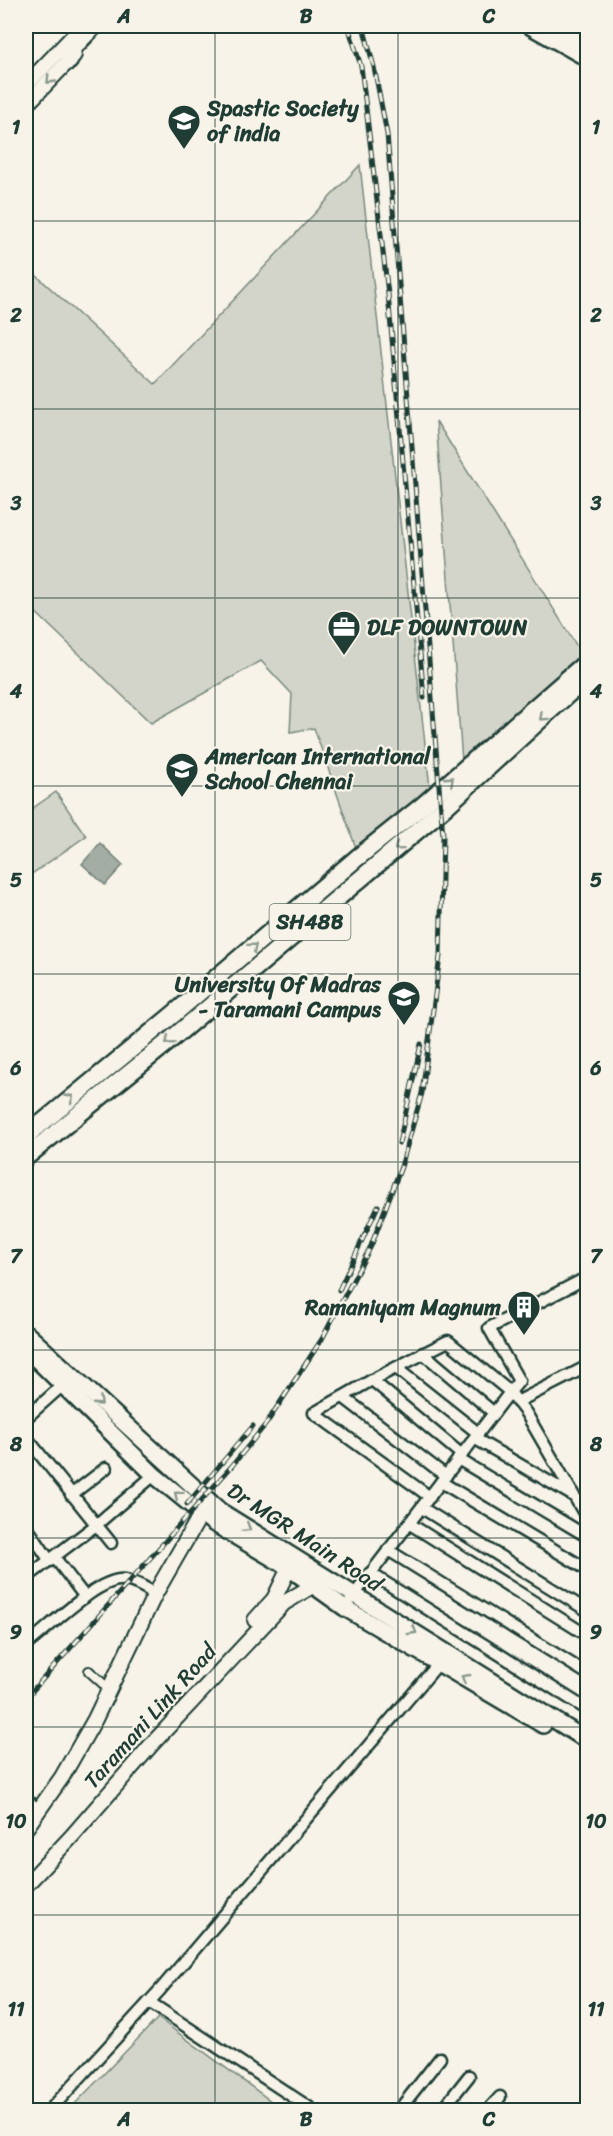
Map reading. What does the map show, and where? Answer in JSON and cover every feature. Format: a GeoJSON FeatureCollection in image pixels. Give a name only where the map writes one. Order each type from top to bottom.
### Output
{"type":"FeatureCollection","features":[{"type":"Feature","properties":{"kind":"main road"},"geometry":{"type":"LineString","coordinates":[[69,61],[70,51],[94,26]]}},
{"type":"Feature","properties":{"kind":"main road"},"geometry":{"type":"LineString","coordinates":[[531,26],[588,58]]}},
{"type":"Feature","properties":{"kind":"main road"},"geometry":{"type":"LineString","coordinates":[[559,26],[588,42]]}},
{"type":"Feature","properties":{"kind":"main road","name":"SH48B"},"geometry":{"type":"LineString","coordinates":[[26,1136],[422,806],[588,661]]}},
{"type":"Feature","properties":{"kind":"main road","name":"SH48B"},"geometry":{"type":"LineString","coordinates":[[26,1157],[168,1042],[419,829],[588,679]]}},
{"type":"Feature","properties":{"kind":"main road","name":"Dr MGR Main Road"},"geometry":{"type":"LineString","coordinates":[[26,1334],[206,1509],[213,1523],[314,1585],[349,1602],[585,1742]]}},
{"type":"Feature","properties":{"kind":"main road","name":"Dr MGR Main Road"},"geometry":{"type":"LineString","coordinates":[[26,1349],[154,1475],[206,1509],[220,1511],[439,1663],[585,1742]]}},
{"type":"Feature","properties":{"kind":"street"},"geometry":{"type":"LineString","coordinates":[[26,85],[84,26]]}},
{"type":"Feature","properties":{"kind":"street"},"geometry":{"type":"LineString","coordinates":[[26,105],[103,26]]}},
{"type":"Feature","properties":{"kind":"street"},"geometry":{"type":"LineString","coordinates":[[514,1397],[519,1381],[489,1328],[588,1277]]}},
{"type":"Feature","properties":{"kind":"street"},"geometry":{"type":"LineString","coordinates":[[430,1497],[314,1413],[448,1341],[514,1397],[588,1520]]}},
{"type":"Feature","properties":{"kind":"street"},"geometry":{"type":"LineString","coordinates":[[423,1353],[494,1413]]}},
{"type":"Feature","properties":{"kind":"street"},"geometry":{"type":"LineString","coordinates":[[349,1602],[494,1413],[514,1397],[588,1366]]}},
{"type":"Feature","properties":{"kind":"street"},"geometry":{"type":"LineString","coordinates":[[396,1368],[476,1436],[574,1496]]}},
{"type":"Feature","properties":{"kind":"street"},"geometry":{"type":"LineString","coordinates":[[372,1380],[460,1457],[588,1537]]}},
{"type":"Feature","properties":{"kind":"street"},"geometry":{"type":"LineString","coordinates":[[26,1418],[64,1384]]}},
{"type":"Feature","properties":{"kind":"street"},"geometry":{"type":"LineString","coordinates":[[343,1397],[444,1479],[588,1570]]}},
{"type":"Feature","properties":{"kind":"street"},"geometry":{"type":"LineString","coordinates":[[26,1437],[111,1543]]}},
{"type":"Feature","properties":{"kind":"street"},"geometry":{"type":"LineString","coordinates":[[71,1495],[106,1468]]}},
{"type":"Feature","properties":{"kind":"street"},"geometry":{"type":"LineString","coordinates":[[26,1578],[96,1526],[154,1475]]}},
{"type":"Feature","properties":{"kind":"street"},"geometry":{"type":"LineString","coordinates":[[422,1508],[588,1611]]}},
{"type":"Feature","properties":{"kind":"street"},"geometry":{"type":"LineString","coordinates":[[26,1828],[62,1777],[95,1719],[155,1594],[206,1509]]}},
{"type":"Feature","properties":{"kind":"street"},"geometry":{"type":"LineString","coordinates":[[410,1524],[588,1636]]}},
{"type":"Feature","properties":{"kind":"street"},"geometry":{"type":"LineString","coordinates":[[26,1526],[85,1597]]}},
{"type":"Feature","properties":{"kind":"street"},"geometry":{"type":"LineString","coordinates":[[388,1550],[588,1674]]}},
{"type":"Feature","properties":{"kind":"street","name":"Taramani Link Road"},"geometry":{"type":"LineString","coordinates":[[26,1873],[274,1599],[289,1568]]}},
{"type":"Feature","properties":{"kind":"street"},"geometry":{"type":"LineString","coordinates":[[370,1573],[588,1710]]}},
{"type":"Feature","properties":{"kind":"street"},"geometry":{"type":"LineString","coordinates":[[27,1642],[85,1597],[110,1581],[124,1580],[155,1594]]}},
{"type":"Feature","properties":{"kind":"street","name":"Taramani Link Road"},"geometry":{"type":"LineString","coordinates":[[26,1885],[152,1744],[284,1603],[314,1585]]}},
{"type":"Feature","properties":{"kind":"street"},"geometry":{"type":"LineString","coordinates":[[50,2110],[149,2002],[439,1663]]}},
{"type":"Feature","properties":{"kind":"street"},"geometry":{"type":"LineString","coordinates":[[89,1671],[109,1689]]}},
{"type":"Feature","properties":{"kind":"street"},"geometry":{"type":"LineString","coordinates":[[26,1797],[38,1809]]}},
{"type":"Feature","properties":{"kind":"street"},"geometry":{"type":"LineString","coordinates":[[149,2002],[313,2110]]}},
{"type":"Feature","properties":{"kind":"street"},"geometry":{"type":"LineString","coordinates":[[399,2110],[440,2058]]}},
{"type":"Feature","properties":{"kind":"street"},"geometry":{"type":"LineString","coordinates":[[442,2110],[469,2076]]}},
{"type":"Feature","properties":{"kind":"street"},"geometry":{"type":"LineString","coordinates":[[488,2110],[500,2097]]}},
{"type":"Feature","properties":{"kind":"shaded area"},"geometry":{"type":"Polygon","coordinates":[[[360,165],[430,788],[357,851],[314,728],[290,732],[292,694],[261,661],[151,723],[26,603],[26,266],[155,384],[360,165]]]}},
{"type":"Feature","properties":{"kind":"shaded area"},"geometry":{"type":"Polygon","coordinates":[[[436,421],[583,656],[462,761],[436,421]]]}},
{"type":"Feature","properties":{"kind":"shaded area"},"geometry":{"type":"Polygon","coordinates":[[[56,792],[86,836],[26,878],[26,813],[56,792]]]}},
{"type":"Feature","properties":{"kind":"shaded area"},"geometry":{"type":"Polygon","coordinates":[[[100,843],[123,865],[105,885],[82,864],[100,843]]]}},
{"type":"Feature","properties":{"kind":"shaded area"},"geometry":{"type":"Polygon","coordinates":[[[158,2018],[283,2110],[69,2110],[158,2018]]]}},
{"type":"Feature","properties":{"kind":"railway"},"geometry":{"type":"LineString","coordinates":[[348,26],[361,66],[388,294],[424,698]]}},
{"type":"Feature","properties":{"kind":"railway"},"geometry":{"type":"LineString","coordinates":[[26,1698],[231,1467],[266,1424],[322,1339],[371,1246],[401,1167],[422,1093],[440,956],[443,836],[387,134],[374,67],[363,26]]}},
{"type":"Feature","properties":{"kind":"railway"},"geometry":{"type":"LineString","coordinates":[[399,1143],[421,1044]]}},
{"type":"Feature","properties":{"kind":"railway"},"geometry":{"type":"LineString","coordinates":[[339,1290],[378,1206]]}},
{"type":"Feature","properties":{"kind":"railway"},"geometry":{"type":"LineString","coordinates":[[187,1504],[253,1426]]}},
{"type":"Feature","properties":{"kind":"place","name":"Spastic Society of india"},"geometry":{"type":"Point","coordinates":[184,150]}},
{"type":"Feature","properties":{"kind":"place","name":"DLF DOWNTOWN"},"geometry":{"type":"Point","coordinates":[344,656]}},
{"type":"Feature","properties":{"kind":"place","name":"American International School Chennai"},"geometry":{"type":"Point","coordinates":[182,798]}},
{"type":"Feature","properties":{"kind":"place","name":"University Of Madras - Taramani Campus"},"geometry":{"type":"Point","coordinates":[404,1026]}},
{"type":"Feature","properties":{"kind":"place","name":"Ramaniyam Magnum"},"geometry":{"type":"Point","coordinates":[524,1336]}}]}
